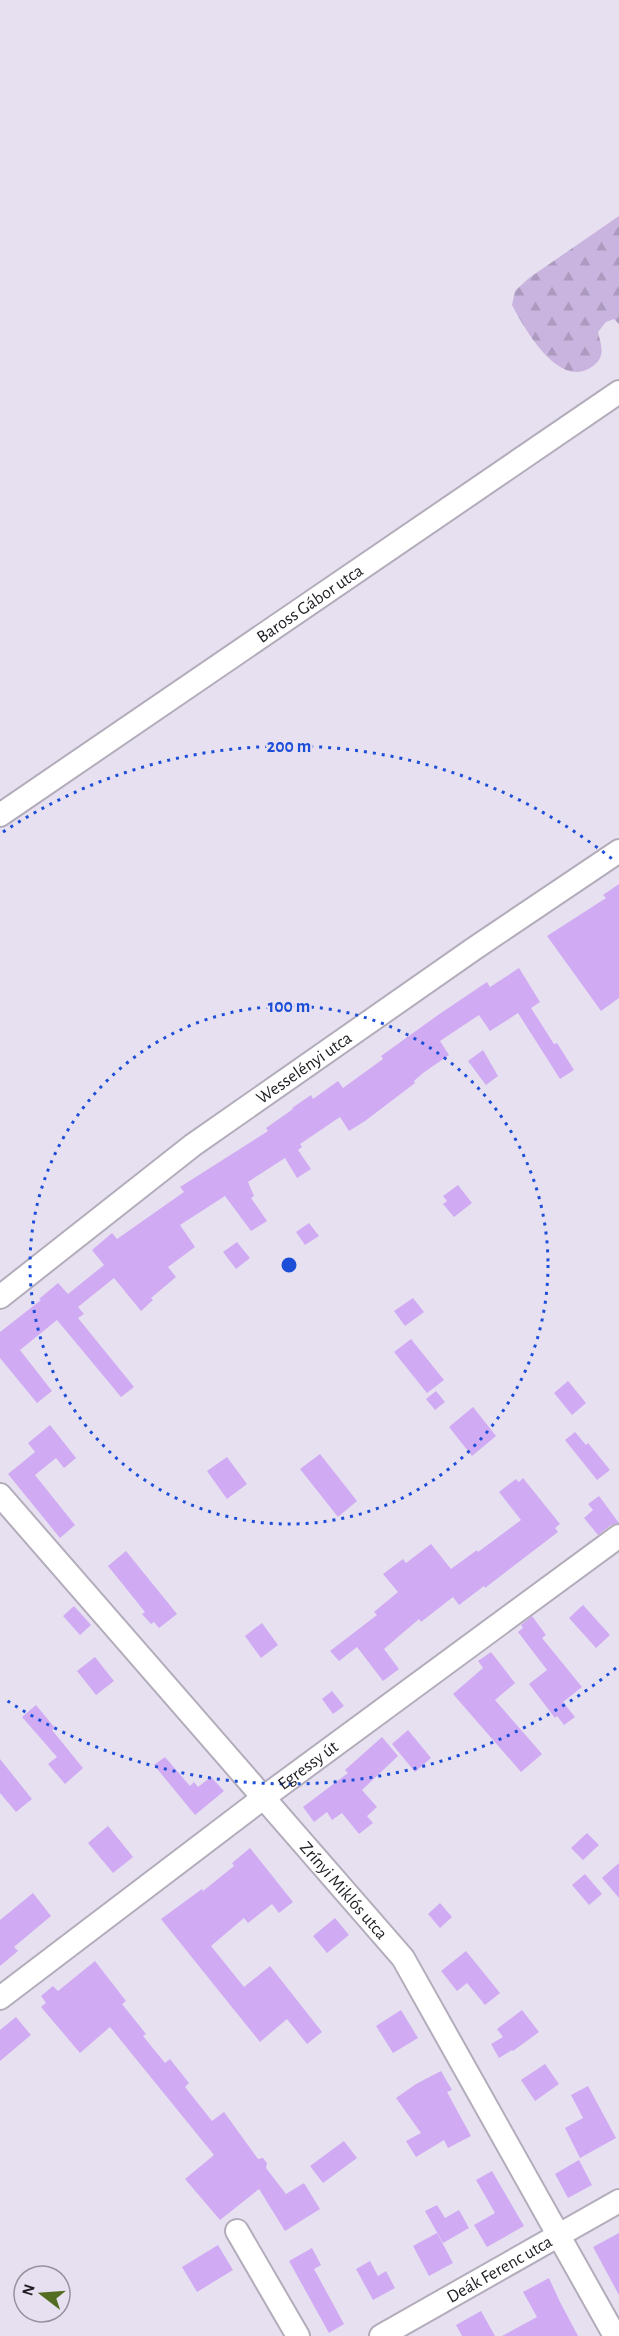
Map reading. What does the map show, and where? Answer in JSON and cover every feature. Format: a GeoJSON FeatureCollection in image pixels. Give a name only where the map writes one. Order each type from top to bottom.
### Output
{"type":"FeatureCollection","features":[{"type":"Feature","properties":{"kind":"street","name":"Baross Gábor utca"},"geometry":{"type":"LineString","coordinates":[[0,815],[619,392]]}},
{"type":"Feature","properties":{"kind":"street","name":"Wesselényi utca"},"geometry":{"type":"LineString","coordinates":[[0,1297],[193,1144],[619,851]]}},
{"type":"Feature","properties":{"kind":"street","name":"Zrínyi Miklós utca"},"geometry":{"type":"LineString","coordinates":[[0,1495],[403,1958],[615,2336]]}},
{"type":"Feature","properties":{"kind":"street","name":"Egressy út"},"geometry":{"type":"LineString","coordinates":[[0,1998],[263,1798],[619,1536]]}},
{"type":"Feature","properties":{"kind":"street","name":"Deák Ferenc utca"},"geometry":{"type":"LineString","coordinates":[[381,2336],[619,2201]]}},
{"type":"Feature","properties":{"kind":"street"},"geometry":{"type":"LineString","coordinates":[[237,2231],[298,2336]]}},
{"type":"Feature","properties":{"kind":"green space"},"geometry":{"type":"Polygon","coordinates":[[[619,216],[619,324],[614,319],[606,322],[598,332],[602,352],[595,364],[578,372],[566,370],[544,353],[525,327],[512,305],[515,291],[529,278],[619,216]]]}},
{"type":"Feature","properties":{"kind":"building"},"geometry":{"type":"Polygon","coordinates":[[[619,884],[619,998],[601,1011],[547,936],[606,898],[603,895],[619,884]]]}},
{"type":"Feature","properties":{"kind":"building"},"geometry":{"type":"Polygon","coordinates":[[[519,968],[540,1002],[531,1008],[574,1070],[560,1079],[518,1013],[490,1031],[479,1015],[440,1041],[449,1055],[423,1073],[414,1081],[415,1083],[365,1121],[349,1131],[340,1117],[300,1144],[302,1147],[298,1150],[311,1169],[297,1178],[285,1158],[248,1182],[254,1196],[251,1198],[267,1221],[251,1231],[225,1196],[180,1225],[195,1247],[168,1267],[176,1277],[151,1298],[153,1300],[141,1311],[114,1278],[78,1307],[84,1314],[78,1318],[134,1387],[121,1397],[57,1320],[20,1350],[52,1391],[37,1403],[0,1358],[0,1332],[41,1300],[39,1299],[58,1283],[68,1294],[104,1265],[92,1250],[112,1233],[117,1239],[184,1192],[180,1187],[268,1131],[266,1128],[311,1095],[313,1099],[338,1081],[343,1088],[383,1059],[381,1056],[438,1015],[487,982],[490,987],[519,968]]]}},
{"type":"Feature","properties":{"kind":"building"},"geometry":{"type":"Polygon","coordinates":[[[483,1050],[498,1076],[486,1085],[468,1061],[483,1050]]]}},
{"type":"Feature","properties":{"kind":"building"},"geometry":{"type":"Polygon","coordinates":[[[458,1185],[472,1203],[454,1217],[443,1204],[447,1201],[443,1196],[458,1185]]]}},
{"type":"Feature","properties":{"kind":"building"},"geometry":{"type":"Polygon","coordinates":[[[309,1223],[319,1236],[305,1245],[296,1232],[309,1223]]]}},
{"type":"Feature","properties":{"kind":"building"},"geometry":{"type":"Polygon","coordinates":[[[237,1242],[250,1258],[236,1269],[223,1252],[237,1242]]]}},
{"type":"Feature","properties":{"kind":"building"},"geometry":{"type":"Polygon","coordinates":[[[413,1298],[424,1312],[405,1326],[394,1311],[413,1298]]]}},
{"type":"Feature","properties":{"kind":"building"},"geometry":{"type":"Polygon","coordinates":[[[411,1339],[444,1380],[427,1393],[394,1352],[411,1339]]]}},
{"type":"Feature","properties":{"kind":"building"},"geometry":{"type":"Polygon","coordinates":[[[568,1381],[586,1403],[572,1415],[554,1393],[568,1381]]]}},
{"type":"Feature","properties":{"kind":"building"},"geometry":{"type":"Polygon","coordinates":[[[436,1391],[445,1402],[435,1410],[426,1399],[436,1391]]]}},
{"type":"Feature","properties":{"kind":"building"},"geometry":{"type":"Polygon","coordinates":[[[473,1407],[496,1436],[472,1456],[449,1427],[473,1407]]]}},
{"type":"Feature","properties":{"kind":"building"},"geometry":{"type":"Polygon","coordinates":[[[50,1425],[76,1458],[64,1468],[56,1458],[35,1475],[75,1525],[60,1538],[8,1474],[35,1452],[28,1443],[50,1425]]]}},
{"type":"Feature","properties":{"kind":"building"},"geometry":{"type":"Polygon","coordinates":[[[575,1432],[586,1445],[588,1443],[610,1470],[597,1480],[565,1440],[575,1432]]]}},
{"type":"Feature","properties":{"kind":"building"},"geometry":{"type":"Polygon","coordinates":[[[320,1454],[357,1501],[338,1517],[300,1469],[320,1454]]]}},
{"type":"Feature","properties":{"kind":"building"},"geometry":{"type":"Polygon","coordinates":[[[227,1457],[247,1484],[227,1499],[207,1471],[227,1457]]]}},
{"type":"Feature","properties":{"kind":"building"},"geometry":{"type":"Polygon","coordinates":[[[523,1478],[560,1524],[555,1528],[558,1532],[459,1605],[453,1597],[421,1622],[419,1619],[384,1649],[399,1669],[383,1681],[357,1647],[339,1661],[330,1651],[377,1615],[374,1612],[398,1592],[383,1574],[403,1559],[406,1563],[431,1544],[451,1569],[477,1550],[478,1552],[521,1520],[499,1492],[516,1479],[519,1482],[523,1478]]]}},
{"type":"Feature","properties":{"kind":"building"},"geometry":{"type":"Polygon","coordinates":[[[599,1496],[619,1523],[611,1525],[598,1535],[584,1518],[593,1510],[588,1504],[599,1496]]]}},
{"type":"Feature","properties":{"kind":"building"},"geometry":{"type":"Polygon","coordinates":[[[126,1551],[177,1614],[159,1628],[154,1622],[151,1624],[142,1614],[145,1612],[108,1566],[126,1551]]]}},
{"type":"Feature","properties":{"kind":"building"},"geometry":{"type":"Polygon","coordinates":[[[583,1605],[610,1635],[596,1648],[569,1618],[583,1605]]]}},
{"type":"Feature","properties":{"kind":"building"},"geometry":{"type":"Polygon","coordinates":[[[74,1606],[91,1625],[80,1635],[63,1616],[74,1606]]]}},
{"type":"Feature","properties":{"kind":"building"},"geometry":{"type":"Polygon","coordinates":[[[532,1616],[546,1635],[542,1638],[582,1687],[563,1702],[575,1717],[564,1725],[557,1716],[555,1718],[529,1684],[547,1670],[518,1632],[523,1628],[521,1625],[532,1616]]]}},
{"type":"Feature","properties":{"kind":"building"},"geometry":{"type":"Polygon","coordinates":[[[262,1623],[278,1645],[261,1658],[245,1636],[262,1623]]]}},
{"type":"Feature","properties":{"kind":"building"},"geometry":{"type":"Polygon","coordinates":[[[491,1652],[515,1683],[495,1700],[542,1754],[521,1772],[453,1694],[483,1668],[478,1661],[491,1652]]]}},
{"type":"Feature","properties":{"kind":"building"},"geometry":{"type":"Polygon","coordinates":[[[95,1657],[114,1681],[96,1695],[77,1671],[95,1657]]]}},
{"type":"Feature","properties":{"kind":"building"},"geometry":{"type":"Polygon","coordinates":[[[332,1691],[344,1706],[333,1714],[322,1699],[332,1691]]]}},
{"type":"Feature","properties":{"kind":"building"},"geometry":{"type":"Polygon","coordinates":[[[36,1705],[55,1728],[52,1730],[83,1768],[65,1784],[48,1764],[57,1757],[22,1717],[36,1705]]]}},
{"type":"Feature","properties":{"kind":"building"},"geometry":{"type":"Polygon","coordinates":[[[408,1730],[431,1758],[415,1772],[392,1744],[408,1730]]]}},
{"type":"Feature","properties":{"kind":"building"},"geometry":{"type":"Polygon","coordinates":[[[382,1737],[398,1756],[362,1790],[377,1807],[367,1816],[373,1823],[359,1834],[342,1813],[332,1820],[327,1812],[314,1822],[303,1807],[348,1773],[345,1770],[382,1737]]]}},
{"type":"Feature","properties":{"kind":"building"},"geometry":{"type":"Polygon","coordinates":[[[165,1757],[190,1786],[194,1782],[198,1787],[211,1777],[224,1791],[195,1815],[154,1765],[165,1757]]]}},
{"type":"Feature","properties":{"kind":"building"},"geometry":{"type":"Polygon","coordinates":[[[0,1759],[32,1799],[16,1812],[0,1793],[0,1759]]]}},
{"type":"Feature","properties":{"kind":"building"},"geometry":{"type":"Polygon","coordinates":[[[108,1826],[133,1857],[113,1873],[88,1843],[108,1826]]]}},
{"type":"Feature","properties":{"kind":"building"},"geometry":{"type":"Polygon","coordinates":[[[587,1833],[599,1845],[583,1860],[571,1848],[587,1833]]]}},
{"type":"Feature","properties":{"kind":"building"},"geometry":{"type":"Polygon","coordinates":[[[250,1848],[293,1902],[279,1913],[272,1904],[248,1923],[244,1918],[211,1946],[244,1987],[270,1966],[322,2032],[307,2044],[287,2019],[260,2042],[161,1919],[202,1889],[203,1891],[234,1866],[232,1863],[250,1848]]]}},
{"type":"Feature","properties":{"kind":"building"},"geometry":{"type":"Polygon","coordinates":[[[619,1863],[619,1898],[602,1878],[619,1863]]]}},
{"type":"Feature","properties":{"kind":"building"},"geometry":{"type":"Polygon","coordinates":[[[585,1874],[602,1894],[589,1905],[572,1885],[585,1874]]]}},
{"type":"Feature","properties":{"kind":"building"},"geometry":{"type":"Polygon","coordinates":[[[33,1893],[51,1916],[14,1947],[18,1951],[0,1966],[0,1920],[33,1893]]]}},
{"type":"Feature","properties":{"kind":"building"},"geometry":{"type":"Polygon","coordinates":[[[440,1903],[452,1917],[440,1928],[428,1914],[440,1903]]]}},
{"type":"Feature","properties":{"kind":"building"},"geometry":{"type":"Polygon","coordinates":[[[335,1918],[349,1935],[327,1953],[313,1936],[335,1918]]]}},
{"type":"Feature","properties":{"kind":"building"},"geometry":{"type":"Polygon","coordinates":[[[466,1951],[500,1993],[485,2005],[467,1983],[457,1991],[441,1971],[466,1951]]]}},
{"type":"Feature","properties":{"kind":"building"},"geometry":{"type":"Polygon","coordinates":[[[95,1961],[126,2001],[122,2004],[146,2034],[143,2036],[165,2063],[170,2059],[189,2083],[185,2087],[212,2121],[224,2112],[258,2159],[263,2158],[267,2163],[266,2168],[286,2194],[304,2183],[320,2209],[285,2231],[259,2189],[220,2220],[185,2179],[214,2155],[110,2027],[80,2053],[41,2007],[46,2003],[41,1996],[53,1986],[58,1991],[95,1961]]]}},
{"type":"Feature","properties":{"kind":"building"},"geometry":{"type":"Polygon","coordinates":[[[401,2010],[418,2038],[393,2053],[376,2026],[401,2010]]]}},
{"type":"Feature","properties":{"kind":"building"},"geometry":{"type":"Polygon","coordinates":[[[522,2010],[539,2032],[499,2058],[491,2044],[503,2037],[497,2029],[522,2010]]]}},
{"type":"Feature","properties":{"kind":"building"},"geometry":{"type":"Polygon","coordinates":[[[16,2017],[31,2035],[0,2061],[0,2030],[16,2017]]]}},
{"type":"Feature","properties":{"kind":"building"},"geometry":{"type":"Polygon","coordinates":[[[545,2064],[559,2084],[535,2101],[521,2080],[545,2064]]]}},
{"type":"Feature","properties":{"kind":"building"},"geometry":{"type":"Polygon","coordinates":[[[441,2071],[452,2090],[447,2092],[471,2136],[448,2148],[444,2140],[416,2157],[406,2141],[421,2133],[396,2098],[441,2071]]]}},
{"type":"Feature","properties":{"kind":"building"},"geometry":{"type":"Polygon","coordinates":[[[588,2086],[616,2138],[580,2158],[565,2128],[583,2118],[571,2095],[588,2086]]]}},
{"type":"Feature","properties":{"kind":"building"},"geometry":{"type":"Polygon","coordinates":[[[344,2141],[357,2158],[323,2183],[310,2166],[344,2141]]]}},
{"type":"Feature","properties":{"kind":"building"},"geometry":{"type":"Polygon","coordinates":[[[579,2160],[592,2185],[568,2198],[555,2174],[579,2160]]]}},
{"type":"Feature","properties":{"kind":"building"},"geometry":{"type":"Polygon","coordinates":[[[492,2171],[524,2226],[487,2247],[474,2225],[495,2213],[476,2180],[492,2171]]]}},
{"type":"Feature","properties":{"kind":"building"},"geometry":{"type":"Polygon","coordinates":[[[437,2205],[445,2218],[459,2210],[469,2228],[443,2243],[425,2211],[437,2205]]]}},
{"type":"Feature","properties":{"kind":"building"},"geometry":{"type":"Polygon","coordinates":[[[437,2233],[453,2263],[429,2276],[413,2246],[437,2233]]]}},
{"type":"Feature","properties":{"kind":"building"},"geometry":{"type":"Polygon","coordinates":[[[619,2233],[619,2295],[593,2247],[619,2233]]]}},
{"type":"Feature","properties":{"kind":"building"},"geometry":{"type":"Polygon","coordinates":[[[218,2245],[233,2270],[197,2292],[182,2267],[218,2245]]]}},
{"type":"Feature","properties":{"kind":"building"},"geometry":{"type":"Polygon","coordinates":[[[312,2248],[321,2265],[314,2269],[344,2324],[329,2333],[289,2261],[312,2248]]]}},
{"type":"Feature","properties":{"kind":"building"},"geometry":{"type":"Polygon","coordinates":[[[370,2261],[378,2276],[386,2271],[395,2288],[373,2300],[356,2269],[370,2261]]]}},
{"type":"Feature","properties":{"kind":"building"},"geometry":{"type":"Polygon","coordinates":[[[549,2278],[578,2336],[502,2336],[537,2317],[523,2292],[549,2278]]]}},
{"type":"Feature","properties":{"kind":"building"},"geometry":{"type":"Polygon","coordinates":[[[481,2311],[495,2336],[462,2336],[456,2325],[481,2311]]]}}]}
